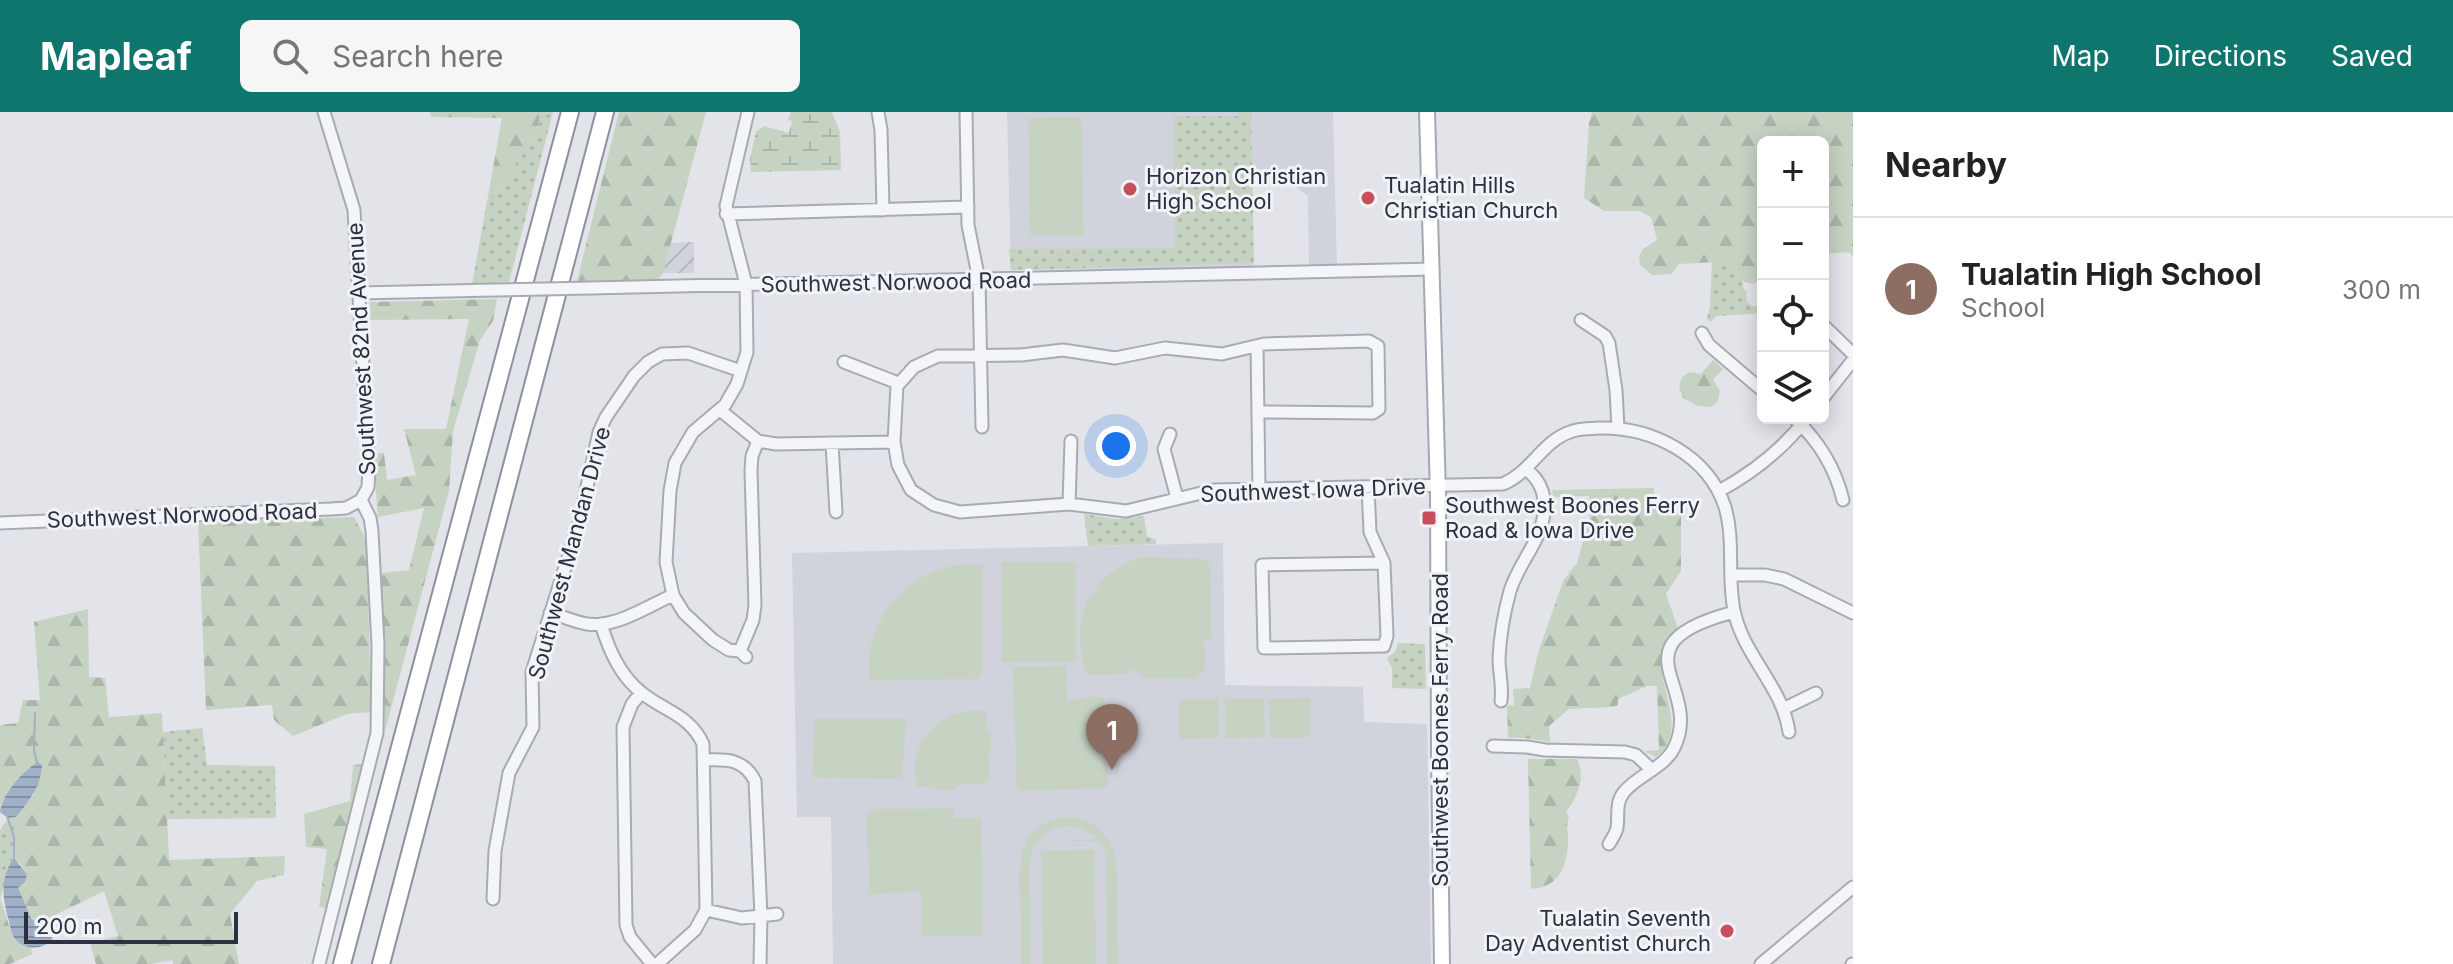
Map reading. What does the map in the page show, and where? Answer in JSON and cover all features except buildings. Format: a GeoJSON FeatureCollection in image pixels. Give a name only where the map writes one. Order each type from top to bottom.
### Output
{"type":"FeatureCollection","features":[{"type":"Feature","properties":{"kind":"highway"},"geometry":{"type":"LineString","coordinates":[[342,964],[570,112]]}},
{"type":"Feature","properties":{"kind":"highway"},"geometry":{"type":"LineString","coordinates":[[381,964],[605,112]]}},
{"type":"Feature","properties":{"kind":"main road","name":"Southwest Boones Ferry Road"},"geometry":{"type":"LineString","coordinates":[[1427,112],[1438,485],[1442,964]]}},
{"type":"Feature","properties":{"kind":"street","name":"Southwest 82nd Avenue"},"geometry":{"type":"LineString","coordinates":[[319,964],[366,786],[379,721],[373,546],[370,518],[361,500],[368,487],[369,468],[354,210],[324,112]]}},
{"type":"Feature","properties":{"kind":"street"},"geometry":{"type":"LineString","coordinates":[[748,112],[728,190],[726,214],[740,253],[746,284],[747,352],[737,384],[720,410],[693,432],[675,463],[670,491],[666,562],[673,595],[696,627],[729,650],[743,654],[755,605],[751,471],[752,456],[758,441]]}},
{"type":"Feature","properties":{"kind":"street"},"geometry":{"type":"LineString","coordinates":[[878,112],[883,210]]}},
{"type":"Feature","properties":{"kind":"street"},"geometry":{"type":"LineString","coordinates":[[966,112],[970,236],[979,280],[982,427]]}},
{"type":"Feature","properties":{"kind":"street"},"geometry":{"type":"LineString","coordinates":[[726,214],[968,207]]}},
{"type":"Feature","properties":{"kind":"street","name":"Southwest Norwood Road"},"geometry":{"type":"LineString","coordinates":[[359,293],[1433,269]]}},
{"type":"Feature","properties":{"kind":"street"},"geometry":{"type":"LineString","coordinates":[[1581,320],[1605,336],[1609,343],[1618,428]]}},
{"type":"Feature","properties":{"kind":"street"},"geometry":{"type":"LineString","coordinates":[[1829,331],[1853,357],[1829,390]]}},
{"type":"Feature","properties":{"kind":"street"},"geometry":{"type":"LineString","coordinates":[[1702,333],[1709,345],[1757,386]]}},
{"type":"Feature","properties":{"kind":"street"},"geometry":{"type":"LineString","coordinates":[[844,362],[898,383],[925,360],[938,356],[1063,350],[1115,358],[1165,348],[1222,354],[1257,346],[1377,342],[1379,409],[1373,413],[1259,412]]}},
{"type":"Feature","properties":{"kind":"street"},"geometry":{"type":"LineString","coordinates":[[1257,346],[1259,489]]}},
{"type":"Feature","properties":{"kind":"street","name":"Southwest Mandan Drive"},"geometry":{"type":"LineString","coordinates":[[493,899],[495,851],[507,781],[510,769],[533,727],[532,672],[579,523],[599,432],[606,417],[634,376],[662,354],[688,353],[741,371]]}},
{"type":"Feature","properties":{"kind":"street","name":"Southwest Iowa Drive"},"geometry":{"type":"LineString","coordinates":[[898,383],[894,442],[898,465],[911,490],[947,510],[1016,510],[1069,504],[1126,511],[1214,490],[1503,484],[1527,470],[1552,443],[1569,432],[1618,428],[1642,432],[1665,441],[1702,470],[1719,491],[1730,530],[1734,612],[1783,709],[1789,732]]}},
{"type":"Feature","properties":{"kind":"street"},"geometry":{"type":"LineString","coordinates":[[720,410],[758,441],[776,444],[894,442]]}},
{"type":"Feature","properties":{"kind":"street"},"geometry":{"type":"LineString","coordinates":[[1719,491],[1757,469],[1781,449],[1798,424]]}},
{"type":"Feature","properties":{"kind":"street"},"geometry":{"type":"LineString","coordinates":[[1804,424],[1825,455],[1843,500]]}},
{"type":"Feature","properties":{"kind":"street"},"geometry":{"type":"LineString","coordinates":[[1170,434],[1164,449],[1177,498]]}},
{"type":"Feature","properties":{"kind":"street"},"geometry":{"type":"LineString","coordinates":[[1069,504],[1071,441]]}},
{"type":"Feature","properties":{"kind":"street"},"geometry":{"type":"LineString","coordinates":[[832,443],[836,512]]}},
{"type":"Feature","properties":{"kind":"street"},"geometry":{"type":"LineString","coordinates":[[1501,701],[1503,690],[1499,659],[1507,604],[1517,572],[1541,529],[1544,515],[1543,490],[1535,476],[1527,470]]}},
{"type":"Feature","properties":{"kind":"street"},"geometry":{"type":"LineString","coordinates":[[1368,487],[1370,532],[1384,563],[1387,636],[1384,646],[1264,648],[1262,565],[1384,563]]}},
{"type":"Feature","properties":{"kind":"street","name":"Southwest Norwood Road"},"geometry":{"type":"LineString","coordinates":[[0,523],[331,509],[346,508],[361,500]]}},
{"type":"Feature","properties":{"kind":"street"},"geometry":{"type":"LineString","coordinates":[[1732,575],[1765,575],[1784,579],[1853,613]]}},
{"type":"Feature","properties":{"kind":"street"},"geometry":{"type":"LineString","coordinates":[[550,613],[586,624],[601,624],[673,595]]}},
{"type":"Feature","properties":{"kind":"street"},"geometry":{"type":"LineString","coordinates":[[1609,844],[1617,830],[1617,810],[1622,793],[1669,756],[1680,731],[1679,713],[1667,665],[1670,646],[1702,622],[1734,612]]}},
{"type":"Feature","properties":{"kind":"street"},"geometry":{"type":"LineString","coordinates":[[601,624],[621,670],[641,693],[691,724],[703,744],[706,910],[695,930],[655,964],[638,948],[626,925],[623,727],[632,704],[641,693]]}},
{"type":"Feature","properties":{"kind":"street"},"geometry":{"type":"LineString","coordinates":[[1783,709],[1816,693]]}},
{"type":"Feature","properties":{"kind":"street"},"geometry":{"type":"LineString","coordinates":[[1493,746],[1625,752],[1636,755],[1652,770]]}},
{"type":"Feature","properties":{"kind":"street"},"geometry":{"type":"LineString","coordinates":[[705,760],[735,761],[749,771],[755,781],[760,964]]}},
{"type":"Feature","properties":{"kind":"street"},"geometry":{"type":"LineString","coordinates":[[1761,964],[1853,887]]}},
{"type":"Feature","properties":{"kind":"street"},"geometry":{"type":"LineString","coordinates":[[706,910],[742,918],[777,914]]}},
{"type":"Feature","properties":{"kind":"shaded area","name":"Horizon Christian High School"},"geometry":{"type":"Polygon","coordinates":[[[1007,112],[1333,112],[1337,265],[1309,266],[1308,196],[1287,181],[1251,182],[1253,267],[1011,270],[1007,112]]]}},
{"type":"Feature","properties":{"kind":"shaded area"},"geometry":{"type":"Polygon","coordinates":[[[694,242],[694,273],[663,273],[671,243],[694,242]]]}},
{"type":"Feature","properties":{"kind":"shaded area"},"geometry":{"type":"Polygon","coordinates":[[[1223,543],[1225,685],[1363,687],[1364,722],[1427,724],[1431,964],[833,964],[831,817],[797,817],[792,553],[1223,543]]]}},
{"type":"Feature","properties":{"kind":"green space"},"geometry":{"type":"Polygon","coordinates":[[[430,112],[541,112],[536,134],[486,207],[502,118],[431,117],[430,112]]]}},
{"type":"Feature","properties":{"kind":"green space"},"geometry":{"type":"Polygon","coordinates":[[[541,112],[553,112],[509,282],[472,284],[486,207],[536,134],[541,112]]]}},
{"type":"Feature","properties":{"kind":"green space"},"geometry":{"type":"Polygon","coordinates":[[[619,112],[706,112],[663,273],[658,280],[577,281],[619,112]]]}},
{"type":"Feature","properties":{"kind":"green space"},"geometry":{"type":"Polygon","coordinates":[[[791,112],[832,112],[840,132],[841,170],[751,172],[750,158],[756,132],[764,126],[789,133],[791,112]]]}},
{"type":"Feature","properties":{"kind":"green space"},"geometry":{"type":"Polygon","coordinates":[[[1239,112],[1251,112],[1254,263],[1011,270],[1009,249],[1175,248],[1174,116],[1238,116],[1239,112]]]}},
{"type":"Feature","properties":{"kind":"green space"},"geometry":{"type":"Polygon","coordinates":[[[1592,112],[1853,112],[1853,257],[1849,252],[1829,254],[1829,136],[1757,136],[1757,282],[1744,282],[1736,261],[1679,264],[1671,274],[1652,275],[1640,265],[1639,256],[1643,249],[1657,240],[1651,217],[1639,211],[1604,211],[1584,198],[1592,112]]]}},
{"type":"Feature","properties":{"kind":"green space"},"geometry":{"type":"Polygon","coordinates":[[[1081,117],[1084,235],[1030,236],[1028,118],[1081,117]]]}},
{"type":"Feature","properties":{"kind":"green space"},"geometry":{"type":"Polygon","coordinates":[[[1742,256],[1743,288],[1747,302],[1757,306],[1757,313],[1716,316],[1711,322],[1707,319],[1712,257],[1742,256]]]}},
{"type":"Feature","properties":{"kind":"green space"},"geometry":{"type":"Polygon","coordinates":[[[497,299],[493,321],[480,340],[453,431],[449,491],[385,731],[381,573],[409,570],[424,508],[378,517],[373,453],[384,453],[387,480],[416,475],[404,429],[446,429],[469,319],[370,320],[370,302],[497,299]]]}},
{"type":"Feature","properties":{"kind":"green space"},"geometry":{"type":"Polygon","coordinates":[[[1713,360],[1723,369],[1713,380],[1720,391],[1718,401],[1711,407],[1698,406],[1683,398],[1679,387],[1682,377],[1690,372],[1701,374],[1713,360]]]}},
{"type":"Feature","properties":{"kind":"green space"},"geometry":{"type":"Polygon","coordinates":[[[1654,488],[1655,502],[1670,502],[1670,509],[1681,514],[1681,571],[1666,594],[1678,628],[1666,642],[1661,658],[1672,727],[1668,743],[1656,757],[1644,751],[1659,750],[1657,686],[1647,686],[1618,699],[1618,705],[1613,707],[1569,709],[1549,726],[1550,742],[1508,738],[1507,706],[1514,705],[1513,689],[1530,688],[1538,653],[1563,581],[1577,563],[1590,517],[1589,496],[1553,497],[1552,490],[1654,488]]]}},
{"type":"Feature","properties":{"kind":"green space"},"geometry":{"type":"Polygon","coordinates":[[[1084,514],[1116,519],[1144,516],[1147,536],[1156,540],[1156,544],[1088,546],[1084,514]]]}},
{"type":"Feature","properties":{"kind":"green space"},"geometry":{"type":"Polygon","coordinates":[[[354,517],[367,542],[371,712],[347,714],[293,736],[274,720],[272,705],[206,710],[198,522],[354,517]]]}},
{"type":"Feature","properties":{"kind":"green space"},"geometry":{"type":"Polygon","coordinates":[[[1141,557],[1204,559],[1210,565],[1212,639],[1204,640],[1205,669],[1196,678],[1149,679],[1129,668],[1128,674],[1086,673],[1080,635],[1087,603],[1107,576],[1141,557]]]}},
{"type":"Feature","properties":{"kind":"green space"},"geometry":{"type":"Polygon","coordinates":[[[1001,562],[1076,562],[1076,662],[1002,662],[1001,562]]]}},
{"type":"Feature","properties":{"kind":"green space"},"geometry":{"type":"Polygon","coordinates":[[[983,564],[983,672],[977,679],[869,681],[869,654],[874,635],[888,608],[899,596],[910,585],[937,570],[956,565],[983,564]]]}},
{"type":"Feature","properties":{"kind":"green space"},"geometry":{"type":"Polygon","coordinates":[[[88,609],[89,677],[105,678],[109,717],[162,713],[169,860],[285,856],[284,875],[257,881],[230,914],[239,964],[173,964],[173,960],[151,964],[96,964],[90,943],[118,936],[104,891],[37,924],[23,902],[18,888],[25,882],[23,867],[16,859],[16,817],[34,794],[31,767],[0,807],[0,725],[18,723],[23,700],[40,700],[34,622],[88,609]]]}},
{"type":"Feature","properties":{"kind":"green space"},"geometry":{"type":"Polygon","coordinates":[[[1398,643],[1425,644],[1426,689],[1392,688],[1392,668],[1387,658],[1395,652],[1398,643]]]}},
{"type":"Feature","properties":{"kind":"green space"},"geometry":{"type":"Polygon","coordinates":[[[1066,666],[1067,702],[1104,697],[1108,784],[1105,788],[1017,791],[1013,667],[1066,666]]]}},
{"type":"Feature","properties":{"kind":"green space"},"geometry":{"type":"Polygon","coordinates":[[[1310,698],[1310,737],[1270,738],[1269,699],[1310,698]]]}},
{"type":"Feature","properties":{"kind":"green space"},"geometry":{"type":"Polygon","coordinates":[[[1218,699],[1219,738],[1179,739],[1179,700],[1218,699]]]}},
{"type":"Feature","properties":{"kind":"green space"},"geometry":{"type":"Polygon","coordinates":[[[1225,699],[1264,699],[1265,737],[1226,738],[1225,699]]]}},
{"type":"Feature","properties":{"kind":"green space"},"geometry":{"type":"Polygon","coordinates":[[[968,711],[986,711],[987,733],[991,733],[989,779],[984,784],[955,785],[955,790],[917,787],[916,760],[925,737],[942,720],[968,711]]]}},
{"type":"Feature","properties":{"kind":"green space"},"geometry":{"type":"Polygon","coordinates":[[[815,719],[906,719],[902,779],[812,777],[815,719]]]}},
{"type":"Feature","properties":{"kind":"green space"},"geometry":{"type":"Polygon","coordinates":[[[202,728],[207,765],[275,766],[276,818],[167,819],[163,732],[202,728]]]}},
{"type":"Feature","properties":{"kind":"green space"},"geometry":{"type":"Polygon","coordinates":[[[1528,759],[1577,759],[1581,773],[1577,793],[1566,812],[1569,817],[1568,842],[1563,868],[1548,885],[1531,889],[1528,759]]]}},
{"type":"Feature","properties":{"kind":"green space"},"geometry":{"type":"Polygon","coordinates":[[[366,764],[331,909],[319,907],[327,849],[306,847],[304,814],[350,801],[353,765],[366,764]]]}},
{"type":"Feature","properties":{"kind":"green space"},"geometry":{"type":"Polygon","coordinates":[[[953,808],[954,818],[981,818],[983,936],[922,936],[921,891],[869,894],[867,813],[871,809],[953,808]]]}},
{"type":"Feature","properties":{"kind":"green space"},"geometry":{"type":"Polygon","coordinates":[[[16,817],[16,859],[13,857],[0,899],[0,830],[8,818],[16,817]]]}},
{"type":"Feature","properties":{"kind":"green space"},"geometry":{"type":"Polygon","coordinates":[[[1062,817],[1091,823],[1110,842],[1116,861],[1118,964],[1107,964],[1106,854],[1099,841],[1050,841],[1097,839],[1082,829],[1065,826],[1049,831],[1035,844],[1089,845],[1034,845],[1029,864],[1031,964],[1022,964],[1020,865],[1023,852],[1035,830],[1046,822],[1062,817]]]}},
{"type":"Feature","properties":{"kind":"green space"},"geometry":{"type":"Polygon","coordinates":[[[1094,850],[1096,964],[1043,964],[1041,851],[1094,850]]]}},
{"type":"Feature","properties":{"kind":"green space"},"geometry":{"type":"Polygon","coordinates":[[[2,904],[14,935],[31,947],[32,954],[10,964],[0,964],[2,904]]]}},
{"type":"Feature","properties":{"kind":"water"},"geometry":{"type":"Polygon","coordinates":[[[38,762],[42,765],[41,773],[34,793],[16,817],[8,818],[0,812],[5,798],[20,777],[38,762]]]}},
{"type":"Feature","properties":{"kind":"water"},"geometry":{"type":"Polygon","coordinates":[[[14,857],[27,875],[18,888],[31,918],[53,939],[43,946],[31,947],[19,943],[11,930],[4,888],[6,873],[14,857]]]}},
{"type":"Feature","properties":{"kind":"waterway"},"geometry":{"type":"LineString","coordinates":[[35,713],[34,751],[37,763]]}},
{"type":"Feature","properties":{"kind":"waterway"},"geometry":{"type":"LineString","coordinates":[[7,816],[14,837],[14,857]]}},
{"type":"Feature","properties":{"kind":"place","name":"Horizon Christian High School"},"geometry":{"type":"Point","coordinates":[1130,189]}},
{"type":"Feature","properties":{"kind":"place","name":"Tualatin Hills Christian Church"},"geometry":{"type":"Point","coordinates":[1368,198]}},
{"type":"Feature","properties":{"kind":"place","name":"Southwest Boones Ferry Road & Iowa Drive"},"geometry":{"type":"Point","coordinates":[1429,518]}},
{"type":"Feature","properties":{"kind":"place","name":"Tualatin High School"},"geometry":{"type":"Point","coordinates":[1112,770]}},
{"type":"Feature","properties":{"kind":"place","name":"Tualatin Seventh Day Adventist Church"},"geometry":{"type":"Point","coordinates":[1727,931]}}]}
